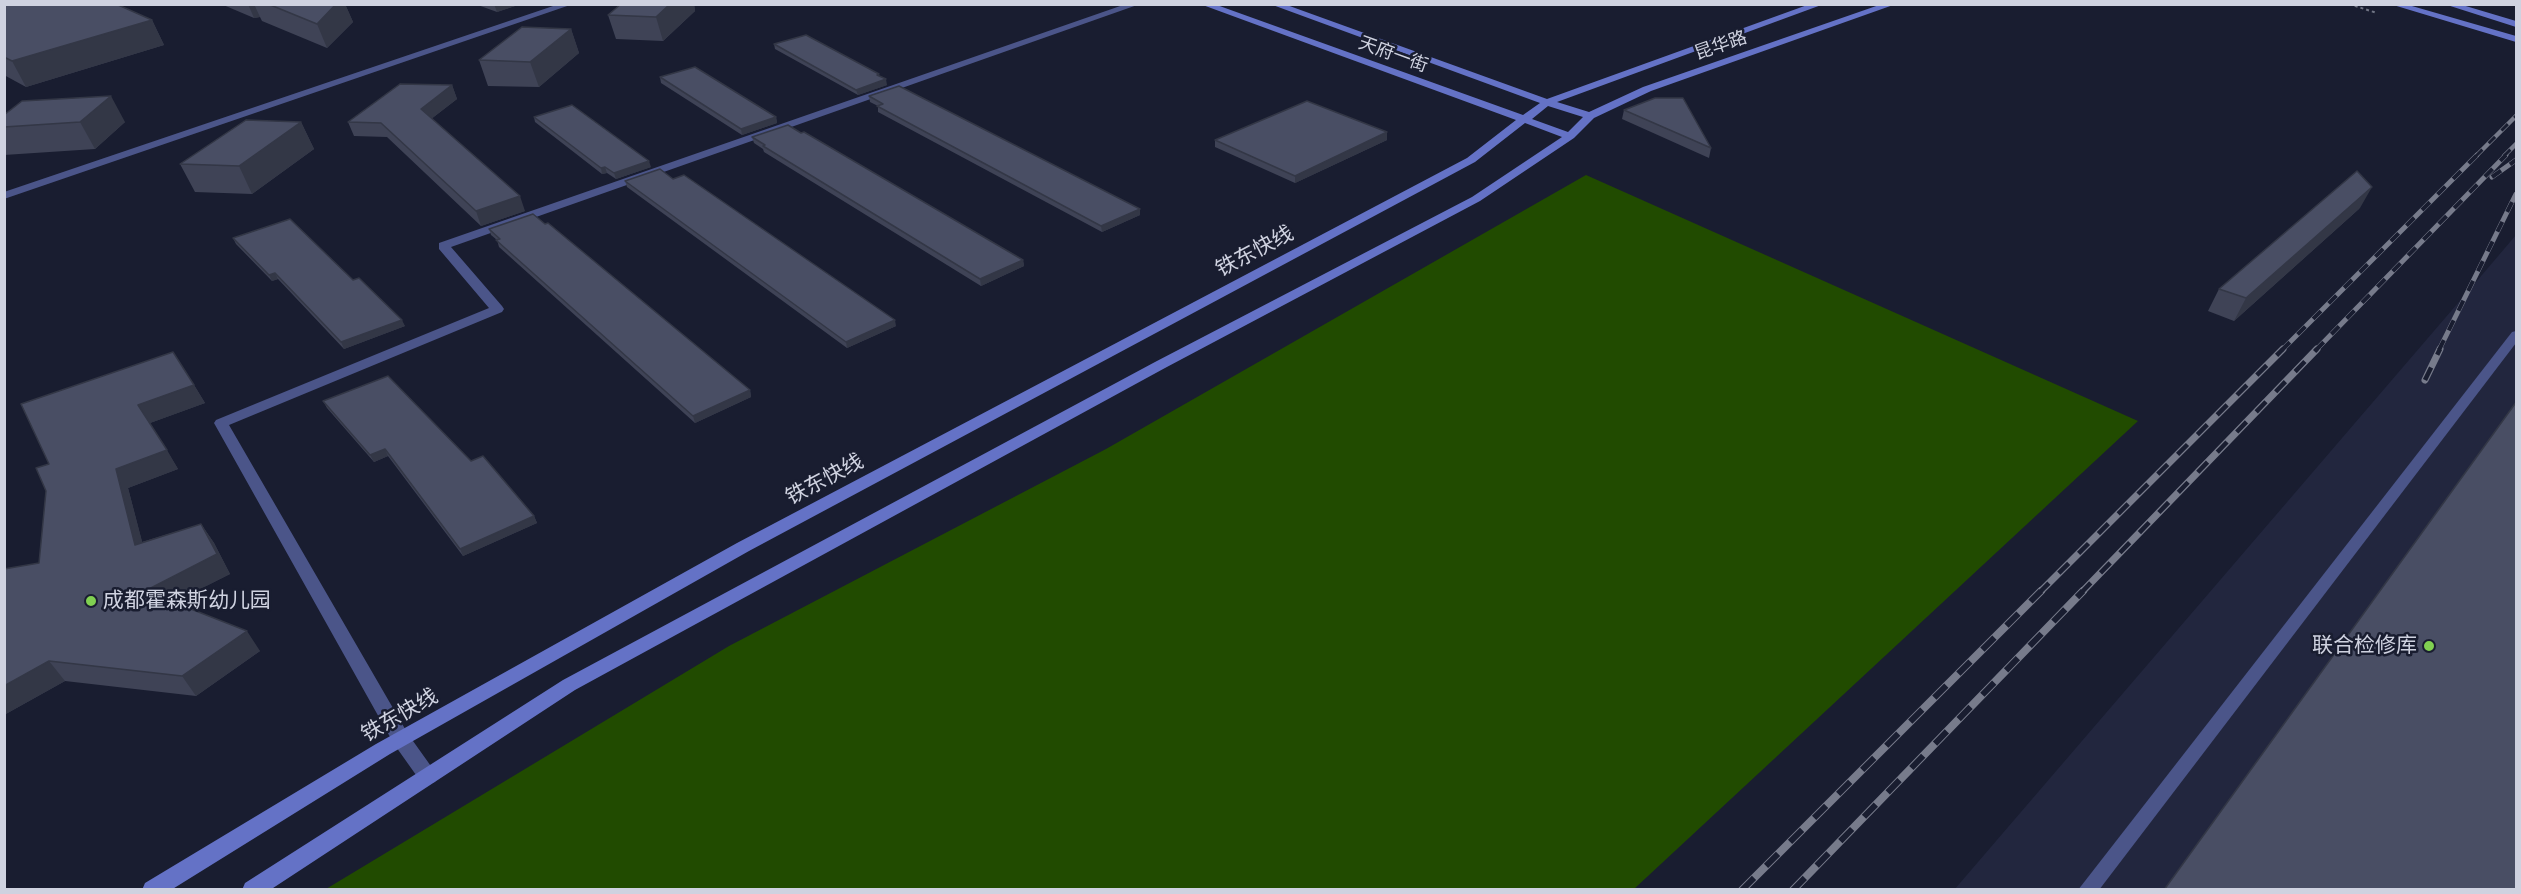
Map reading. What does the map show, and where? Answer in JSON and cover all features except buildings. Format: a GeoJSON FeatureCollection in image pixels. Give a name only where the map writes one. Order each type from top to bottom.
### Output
{"type":"FeatureCollection","features":[{"type":"Feature","properties":{"kind":"main road","name":"天府一街"},"geometry":{"type":"LineString","coordinates":[[1204,4],[1570,136]]}},
{"type":"Feature","properties":{"kind":"main road","name":"天府一街"},"geometry":{"type":"LineString","coordinates":[[1274,4],[1590,116]]}},
{"type":"Feature","properties":{"kind":"main road","name":"昆华路"},"geometry":{"type":"LineString","coordinates":[[1524,119],[1547,102],[1820,4]]}},
{"type":"Feature","properties":{"kind":"main road","name":"昆华路"},"geometry":{"type":"LineString","coordinates":[[1570,136],[1590,116],[1647,89],[1892,4]]}},
{"type":"Feature","properties":{"kind":"main road"},"geometry":{"type":"LineString","coordinates":[[2394,4],[2517,39]]}},
{"type":"Feature","properties":{"kind":"main road"},"geometry":{"type":"LineString","coordinates":[[2448,4],[2517,24]]}},
{"type":"Feature","properties":{"kind":"main road","name":"铁东快线"},"geometry":{"type":"LineString","coordinates":[[152,890],[401,739],[743,547],[1425,186],[1471,160],[1524,119]]}},
{"type":"Feature","properties":{"kind":"main road"},"geometry":{"type":"LineString","coordinates":[[252,890],[569,685],[1161,365],[1476,199],[1570,136]]}},
{"type":"Feature","properties":{"kind":"street"},"geometry":{"type":"LineString","coordinates":[[4,196],[568,4]]}},
{"type":"Feature","properties":{"kind":"street"},"geometry":{"type":"LineString","coordinates":[[428,776],[401,739],[221,423],[497,309],[443,246],[1136,4]]}},
{"type":"Feature","properties":{"kind":"lane"},"geometry":{"type":"LineString","coordinates":[[2087,890],[2517,335]]}},
{"type":"Feature","properties":{"kind":"shaded area"},"geometry":{"type":"Polygon","coordinates":[[[2516,235],[2516,889],[1954,890],[2470,289],[2516,235]]]}},
{"type":"Feature","properties":{"kind":"green space"},"geometry":{"type":"Polygon","coordinates":[[[1586,175],[2138,421],[1634,889],[326,889],[729,646],[1106,449],[1586,175]]]}},
{"type":"Feature","properties":{"kind":"railway"},"geometry":{"type":"LineString","coordinates":[[1742,890],[2516,116]]}},
{"type":"Feature","properties":{"kind":"railway"},"geometry":{"type":"LineString","coordinates":[[2504,156],[2516,144]]}},
{"type":"Feature","properties":{"kind":"railway"},"geometry":{"type":"LineString","coordinates":[[2316,350],[2506,155]]}},
{"type":"Feature","properties":{"kind":"railway"},"geometry":{"type":"LineString","coordinates":[[2492,177],[2516,160]]}},
{"type":"Feature","properties":{"kind":"railway"},"geometry":{"type":"LineString","coordinates":[[2439,350],[2516,194]]}},
{"type":"Feature","properties":{"kind":"railway"},"geometry":{"type":"LineString","coordinates":[[2081,593],[2317,349]]}},
{"type":"Feature","properties":{"kind":"railway"},"geometry":{"type":"LineString","coordinates":[[2425,380],[2440,349]]}},
{"type":"Feature","properties":{"kind":"railway"},"geometry":{"type":"LineString","coordinates":[[1793,890],[2083,591]]}},
{"type":"Feature","properties":{"kind":"place","name":"成都霍森斯幼儿园"},"geometry":{"type":"Point","coordinates":[91,601]}},
{"type":"Feature","properties":{"kind":"place","name":"联合检修库"},"geometry":{"type":"Point","coordinates":[2429,646]}}]}
